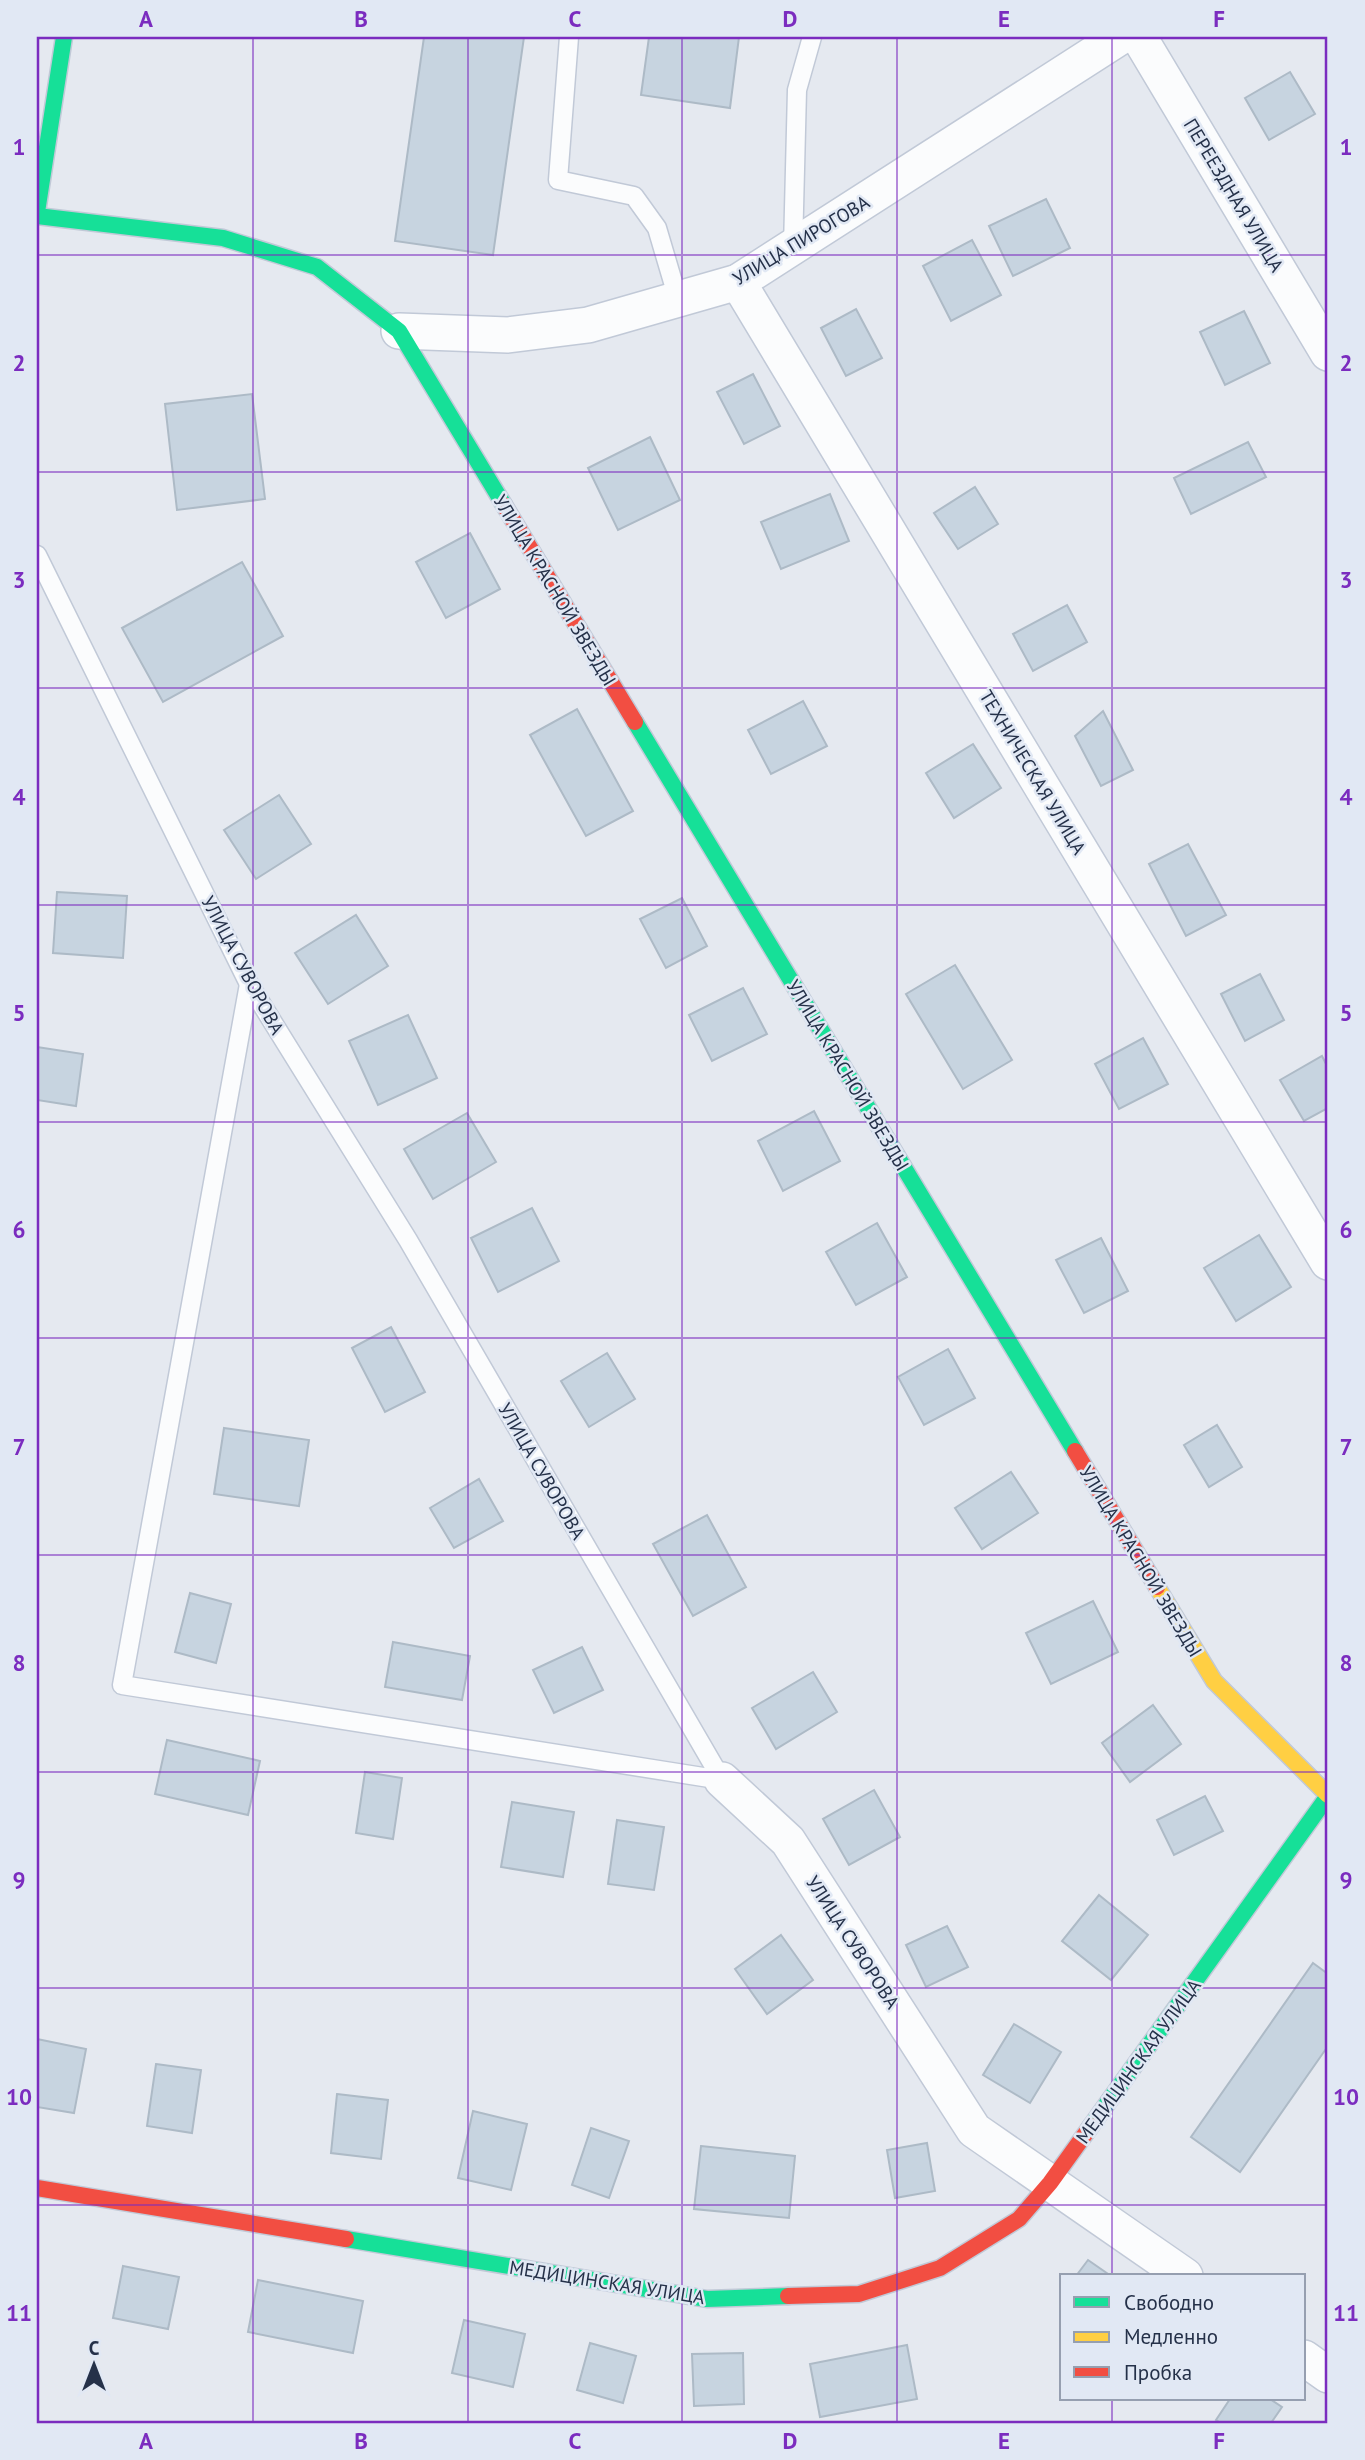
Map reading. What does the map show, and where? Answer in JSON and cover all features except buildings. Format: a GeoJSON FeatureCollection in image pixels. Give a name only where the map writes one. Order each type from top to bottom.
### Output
{"type":"FeatureCollection","features":[{"type":"Feature","properties":{"kind":"street"},"geometry":{"type":"LineString","coordinates":[[64,37],[37,214],[223,238],[317,267],[399,331]]}},
{"type":"Feature","properties":{"kind":"street","name":"УЛИЦА ПИРОГОВА"},"geometry":{"type":"LineString","coordinates":[[399,331],[508,335],[588,325],[738,282],[1120,37]]}},
{"type":"Feature","properties":{"kind":"street","name":"ПЕРЕЕЗДНАЯ УЛИЦА"},"geometry":{"type":"LineString","coordinates":[[1139,37],[1328,353]]}},
{"type":"Feature","properties":{"kind":"street","name":"ТЕХНИЧЕСКАЯ УЛИЦА"},"geometry":{"type":"LineString","coordinates":[[738,282],[1328,1262]]}},
{"type":"Feature","properties":{"kind":"street","name":"УЛИЦА КРАСНОЙ ЗВЕЗДЫ"},"geometry":{"type":"LineString","coordinates":[[399,331],[1214,1681],[1328,1796]]}},
{"type":"Feature","properties":{"kind":"street","name":"УЛИЦА СУВОРОВА"},"geometry":{"type":"LineString","coordinates":[[722,1780],[788,1841],[974,2130],[1182,2274]]}},
{"type":"Feature","properties":{"kind":"street","name":"МЕДИЦИНСКАЯ УЛИЦА"},"geometry":{"type":"LineString","coordinates":[[37,2188],[707,2299],[859,2294],[940,2268],[1018,2219],[1050,2183],[1328,1796]]}},
{"type":"Feature","properties":{"kind":"street"},"geometry":{"type":"LineString","coordinates":[[1306,2359],[1328,2375]]}},
{"type":"Feature","properties":{"kind":"lane"},"geometry":{"type":"LineString","coordinates":[[569,37],[558,180],[634,197],[657,228],[678,299]]}},
{"type":"Feature","properties":{"kind":"lane"},"geometry":{"type":"LineString","coordinates":[[793,249],[797,90],[812,37]]}},
{"type":"Feature","properties":{"kind":"lane","name":"УЛИЦА СУВОРОВА"},"geometry":{"type":"LineString","coordinates":[[37,555],[249,984],[408,1240],[722,1780]]}},
{"type":"Feature","properties":{"kind":"lane"},"geometry":{"type":"LineString","coordinates":[[249,984],[122,1685],[722,1780]]}},
{"type":"Feature","properties":{"kind":"traffic: fast"},"geometry":{"type":"LineString","coordinates":[[37,212],[64,37]]}},
{"type":"Feature","properties":{"kind":"traffic: fast"},"geometry":{"type":"LineString","coordinates":[[37,216],[223,238],[317,267],[399,331],[504,505]]}},
{"type":"Feature","properties":{"kind":"traffic: fast"},"geometry":{"type":"LineString","coordinates":[[635,722],[1075,1451]]}},
{"type":"Feature","properties":{"kind":"traffic: fast"},"geometry":{"type":"LineString","coordinates":[[1091,2126],[1328,1796]]}},
{"type":"Feature","properties":{"kind":"traffic: fast"},"geometry":{"type":"LineString","coordinates":[[346,2239],[707,2299],[788,2296]]}},
{"type":"Feature","properties":{"kind":"traffic: slow"},"geometry":{"type":"LineString","coordinates":[[1157,1587],[1214,1681],[1328,1795]]}},
{"type":"Feature","properties":{"kind":"traffic: jam"},"geometry":{"type":"LineString","coordinates":[[504,505],[635,722]]}},
{"type":"Feature","properties":{"kind":"traffic: jam"},"geometry":{"type":"LineString","coordinates":[[1075,1451],[1157,1587]]}},
{"type":"Feature","properties":{"kind":"traffic: jam"},"geometry":{"type":"LineString","coordinates":[[788,2296],[859,2294],[940,2268],[1019,2219],[1050,2183],[1091,2126]]}},
{"type":"Feature","properties":{"kind":"traffic: jam"},"geometry":{"type":"LineString","coordinates":[[37,2188],[346,2239]]}}]}
